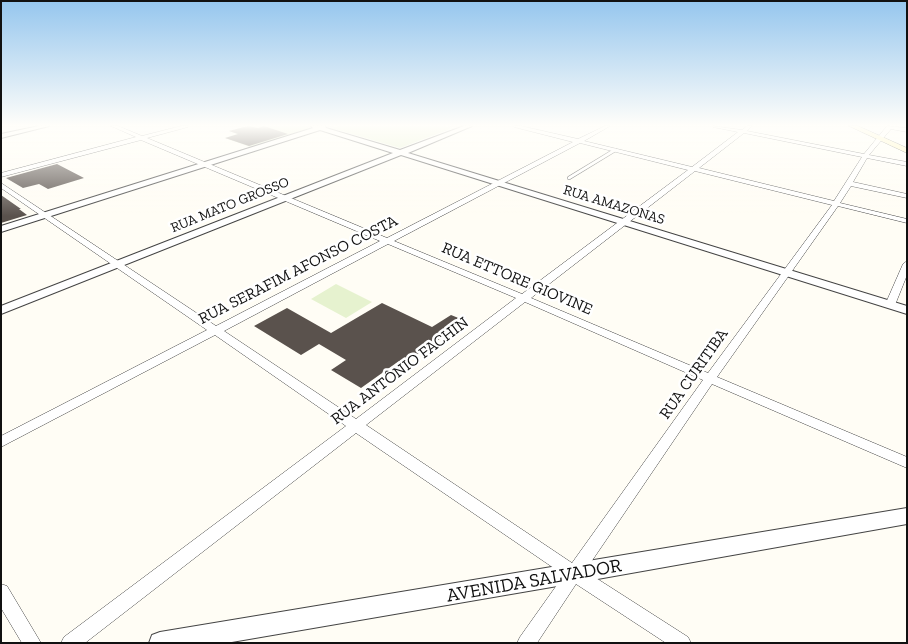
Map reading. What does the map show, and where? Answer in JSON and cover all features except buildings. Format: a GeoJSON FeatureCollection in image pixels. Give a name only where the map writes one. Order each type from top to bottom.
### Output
{"type":"FeatureCollection","features":[{"type":"Feature","properties":{"kind":"street"},"geometry":{"type":"LineString","coordinates":[[1,175],[71,156]]}},
{"type":"Feature","properties":{"kind":"street","name":"RUA ETTORE GIOVINE"},"geometry":{"type":"LineString","coordinates":[[187,156],[907,463]]}},
{"type":"Feature","properties":{"kind":"street"},"geometry":{"type":"LineString","coordinates":[[1,230],[230,156]]}},
{"type":"Feature","properties":{"kind":"street","name":"RUA MATO GROSSO"},"geometry":{"type":"LineString","coordinates":[[1,310],[391,156]]}},
{"type":"Feature","properties":{"kind":"street","name":"RUA AMAZONAS"},"geometry":{"type":"LineString","coordinates":[[414,156],[907,310]]}},
{"type":"Feature","properties":{"kind":"street","name":"RUA SERAFIM AFONSO COSTA"},"geometry":{"type":"LineString","coordinates":[[1,442],[549,156]]}},
{"type":"Feature","properties":{"kind":"street"},"geometry":{"type":"LineString","coordinates":[[640,156],[907,221]]}},
{"type":"Feature","properties":{"kind":"street","name":"RUA ANTÔNIO FACHIN"},"geometry":{"type":"LineString","coordinates":[[70,643],[710,156]]}},
{"type":"Feature","properties":{"kind":"street"},"geometry":{"type":"LineString","coordinates":[[866,156],[907,164]]}},
{"type":"Feature","properties":{"kind":"street","name":"RUA CURITIBA"},"geometry":{"type":"LineString","coordinates":[[526,643],[710,378],[836,204],[866,156]]}},
{"type":"Feature","properties":{"kind":"street"},"geometry":{"type":"LineString","coordinates":[[848,183],[907,196]]}},
{"type":"Feature","properties":{"kind":"street"},"geometry":{"type":"LineString","coordinates":[[1,184],[575,574],[682,643]]}},
{"type":"Feature","properties":{"kind":"street"},"geometry":{"type":"LineString","coordinates":[[890,304],[907,264]]}},
{"type":"Feature","properties":{"kind":"street","name":"AVENIDA SALVADOR"},"geometry":{"type":"LineString","coordinates":[[160,643],[575,574],[907,516]]}},
{"type":"Feature","properties":{"kind":"street"},"geometry":{"type":"LineString","coordinates":[[1,592],[32,643]]}},
{"type":"Feature","properties":{"kind":"lane"},"geometry":{"type":"LineString","coordinates":[[569,178],[605,156]]}},
{"type":"Feature","properties":{"kind":"green space"},"geometry":{"type":"Polygon","coordinates":[[[336,284],[372,302],[346,318],[311,299],[336,284]]]}}]}
